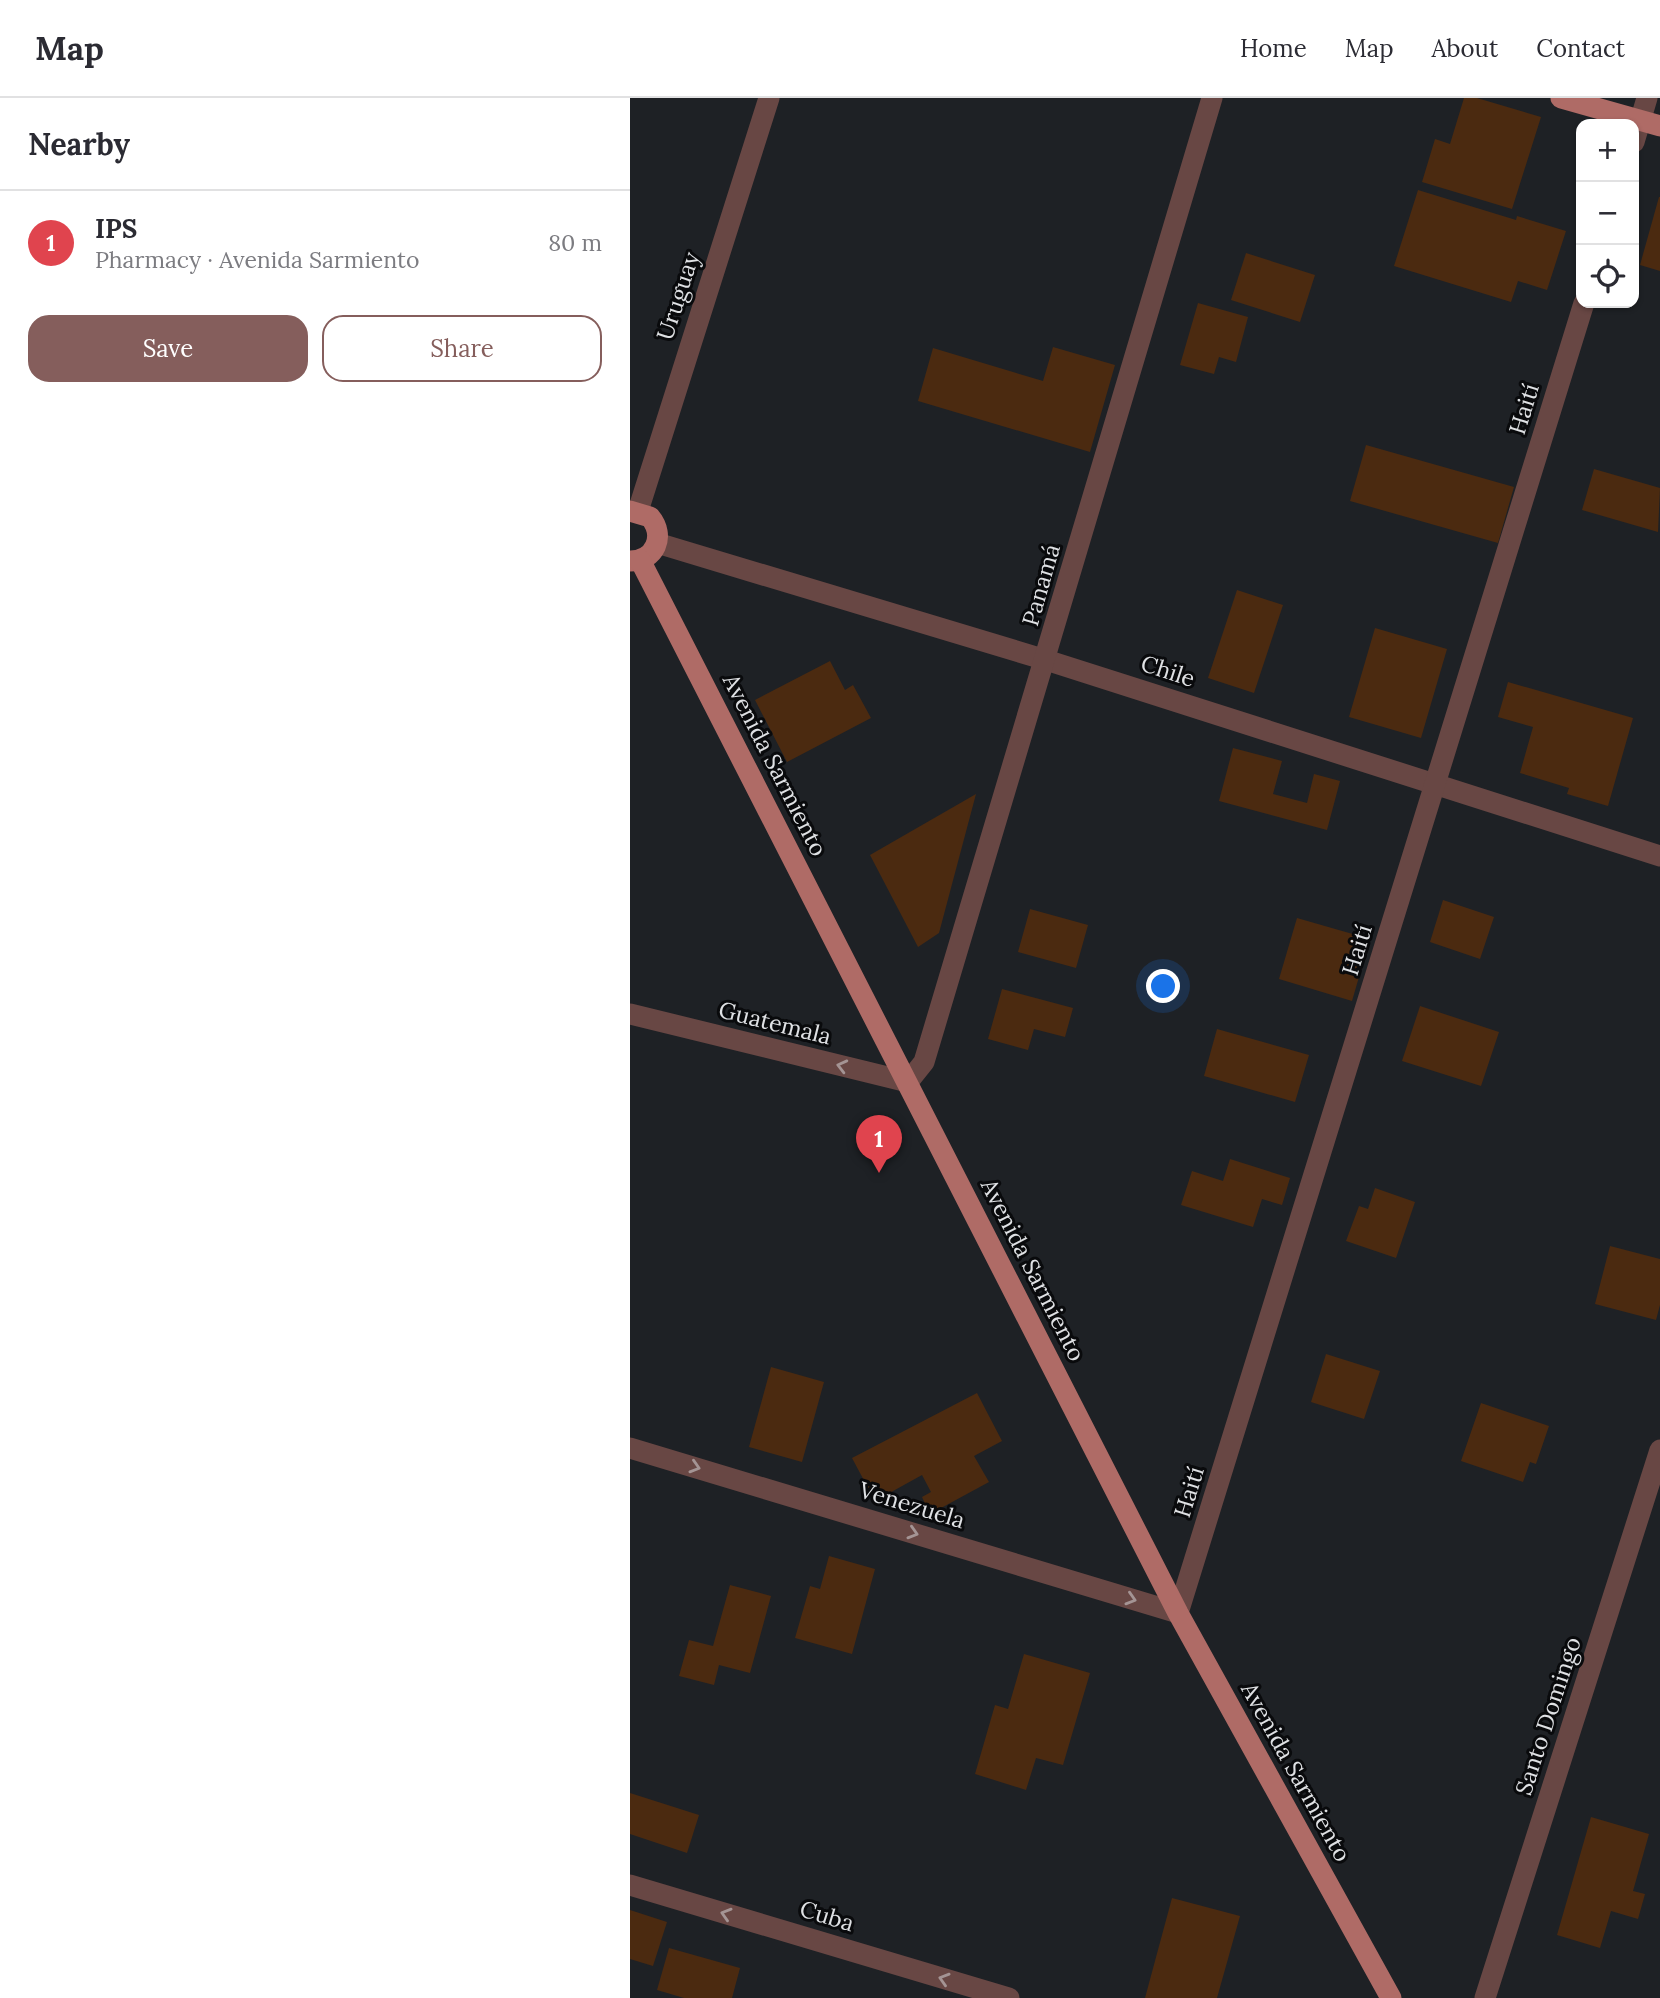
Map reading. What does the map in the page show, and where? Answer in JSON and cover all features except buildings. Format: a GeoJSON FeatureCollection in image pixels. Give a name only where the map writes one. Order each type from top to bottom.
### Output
{"type":"FeatureCollection","features":[{"type":"Feature","properties":{"kind":"main road"},"geometry":{"type":"LineString","coordinates":[[1561,98],[1650,123]]}},
{"type":"Feature","properties":{"kind":"main road"},"geometry":{"type":"LineString","coordinates":[[634,511],[655,522],[657,543],[648,556],[635,560]]}},
{"type":"Feature","properties":{"kind":"main road","name":"Avenida Sarmiento"},"geometry":{"type":"LineString","coordinates":[[635,560],[908,1082],[1178,1613],[1391,1998]]}},
{"type":"Feature","properties":{"kind":"street","name":"Uruguay"},"geometry":{"type":"LineString","coordinates":[[634,511],[769,98]]}},
{"type":"Feature","properties":{"kind":"street","name":"Panamá"},"geometry":{"type":"LineString","coordinates":[[908,1082],[924,1062],[1212,98]]}},
{"type":"Feature","properties":{"kind":"street"},"geometry":{"type":"LineString","coordinates":[[1647,98],[1650,123]]}},
{"type":"Feature","properties":{"kind":"street","name":"Haití"},"geometry":{"type":"LineString","coordinates":[[1178,1613],[1582,308]]}},
{"type":"Feature","properties":{"kind":"street","name":"Chile"},"geometry":{"type":"LineString","coordinates":[[657,543],[1046,660],[1660,856]]}},
{"type":"Feature","properties":{"kind":"street","name":"Guatemala"},"geometry":{"type":"LineString","coordinates":[[630,1014],[908,1082]]}},
{"type":"Feature","properties":{"kind":"street","name":"Venezuela"},"geometry":{"type":"LineString","coordinates":[[630,1448],[1178,1613]]}},
{"type":"Feature","properties":{"kind":"street","name":"Santo Domingo"},"geometry":{"type":"LineString","coordinates":[[1485,1998],[1660,1450]]}},
{"type":"Feature","properties":{"kind":"street","name":"Cuba"},"geometry":{"type":"LineString","coordinates":[[630,1885],[1007,1998]]}},
{"type":"Feature","properties":{"kind":"place","name":"IPS"},"geometry":{"type":"Point","coordinates":[879,1173]}}]}
